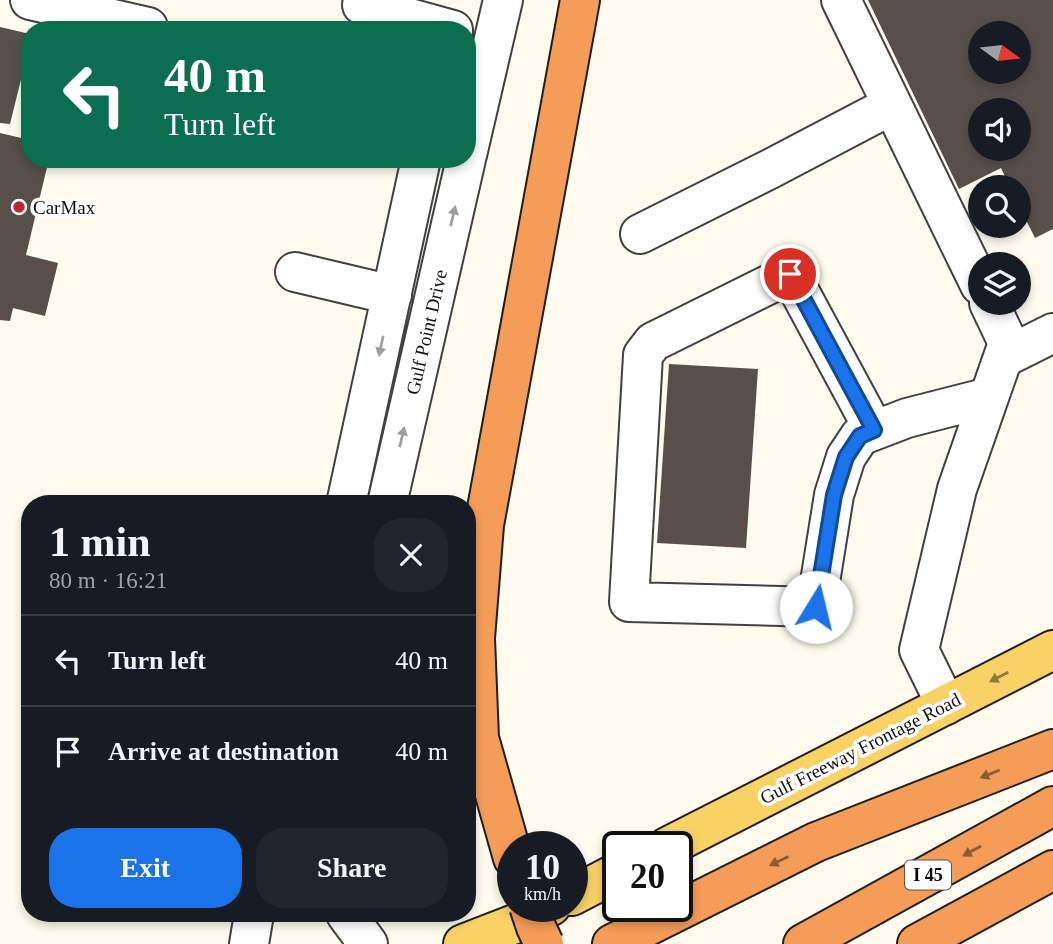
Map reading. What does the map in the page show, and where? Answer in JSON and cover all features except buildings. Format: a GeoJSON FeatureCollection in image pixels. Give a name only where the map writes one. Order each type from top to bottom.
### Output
{"type":"FeatureCollection","features":[{"type":"Feature","properties":{"kind":"highway"},"geometry":{"type":"LineString","coordinates":[[476,615],[484,525],[580,0]]}},
{"type":"Feature","properties":{"kind":"highway"},"geometry":{"type":"LineString","coordinates":[[476,678],[479,738],[505,831]]}},
{"type":"Feature","properties":{"kind":"highway"},"geometry":{"type":"LineString","coordinates":[[612,944],[816,842],[1053,749]]}},
{"type":"Feature","properties":{"kind":"highway","name":"I 45"},"geometry":{"type":"LineString","coordinates":[[803,944],[1053,806]]}},
{"type":"Feature","properties":{"kind":"highway"},"geometry":{"type":"LineString","coordinates":[[917,944],[1053,870]]}},
{"type":"Feature","properties":{"kind":"highway"},"geometry":{"type":"LineString","coordinates":[[534,922],[544,944]]}},
{"type":"Feature","properties":{"kind":"main road","name":"Gulf Freeway Frontage Road"},"geometry":{"type":"LineString","coordinates":[[693,834],[1053,650]]}},
{"type":"Feature","properties":{"kind":"main road"},"geometry":{"type":"LineString","coordinates":[[463,944],[520,922]]}},
{"type":"Feature","properties":{"kind":"street"},"geometry":{"type":"LineString","coordinates":[[30,0],[122,21]]}},
{"type":"Feature","properties":{"kind":"street","name":"Gulf Point Drive"},"geometry":{"type":"LineString","coordinates":[[470,21],[503,0]]}},
{"type":"Feature","properties":{"kind":"street"},"geometry":{"type":"LineString","coordinates":[[841,0],[968,260]]}},
{"type":"Feature","properties":{"kind":"street"},"geometry":{"type":"LineString","coordinates":[[362,5],[434,21]]}},
{"type":"Feature","properties":{"kind":"street"},"geometry":{"type":"LineString","coordinates":[[640,234],[892,105]]}},
{"type":"Feature","properties":{"kind":"street"},"geometry":{"type":"LineString","coordinates":[[383,495],[350,489],[419,168]]}},
{"type":"Feature","properties":{"kind":"street","name":"Gulf Point Drive"},"geometry":{"type":"LineString","coordinates":[[389,495],[464,168]]}},
{"type":"Feature","properties":{"kind":"street"},"geometry":{"type":"LineString","coordinates":[[295,272],[392,295]]}},
{"type":"Feature","properties":{"kind":"street"},"geometry":{"type":"LineString","coordinates":[[874,430],[790,274],[653,342],[643,355],[629,602],[816,607],[834,495],[846,457],[860,436],[907,418],[989,397]]}},
{"type":"Feature","properties":{"kind":"street"},"geometry":{"type":"LineString","coordinates":[[946,705],[919,650],[957,489],[1008,343],[995,315]]}},
{"type":"Feature","properties":{"kind":"street"},"geometry":{"type":"LineString","coordinates":[[1003,358],[1053,333]]}},
{"type":"Feature","properties":{"kind":"street"},"geometry":{"type":"LineString","coordinates":[[249,944],[253,922]]}},
{"type":"Feature","properties":{"kind":"street"},"geometry":{"type":"LineString","coordinates":[[352,922],[368,944]]}},
{"type":"Feature","properties":{"kind":"place","name":"CarMax"},"geometry":{"type":"Point","coordinates":[19,207]}},
{"type":"Feature","properties":{"kind":"route"},"geometry":{"type":"LineString","coordinates":[[790,274],[874,430],[860,436],[846,457],[834,495],[816,607]]}}]}
